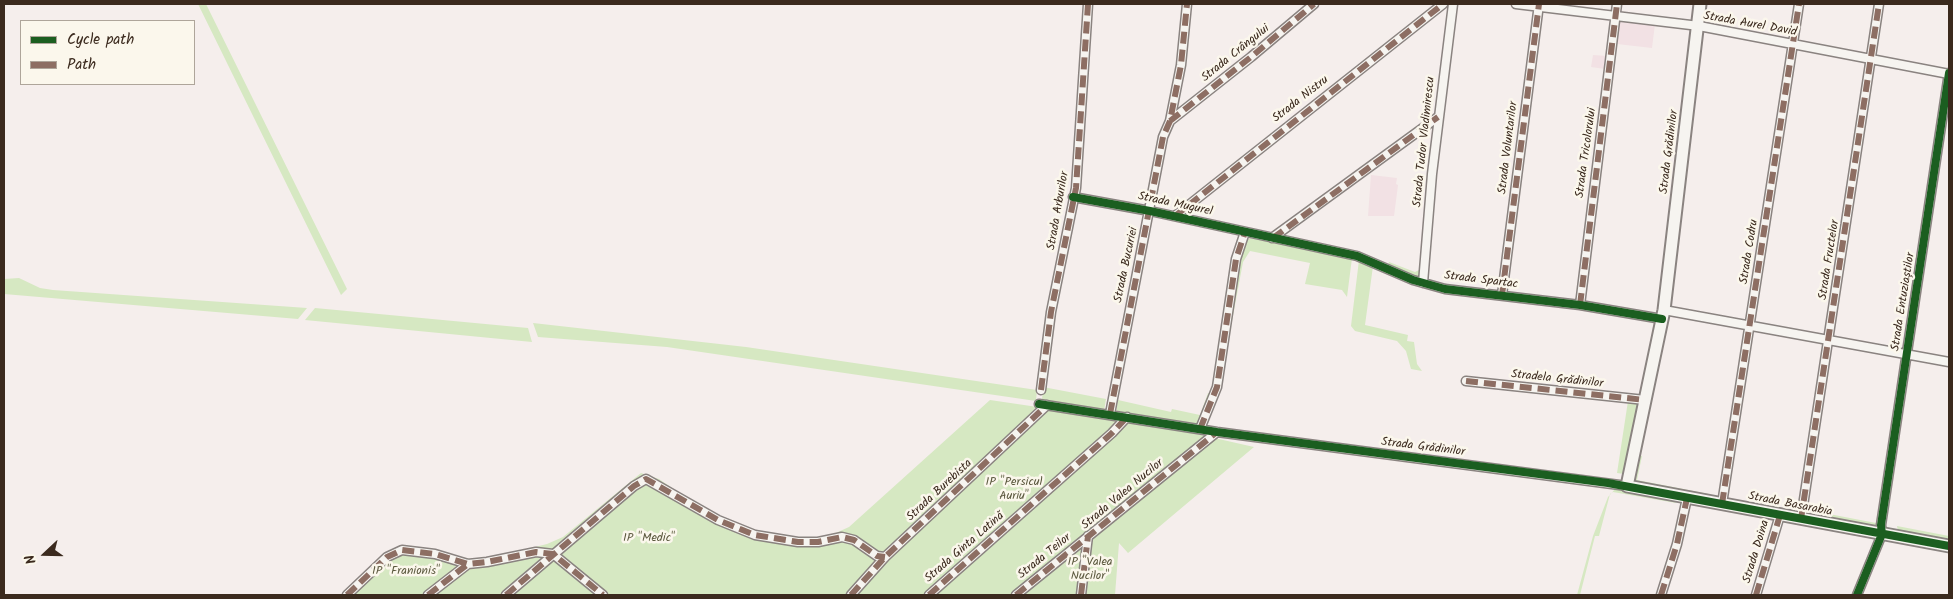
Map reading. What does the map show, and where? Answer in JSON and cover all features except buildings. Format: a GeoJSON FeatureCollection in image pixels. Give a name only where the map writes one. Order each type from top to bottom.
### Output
{"type":"FeatureCollection","features":[{"type":"Feature","properties":{"kind":"street","name":"Strada Arburilor"},"geometry":{"type":"LineString","coordinates":[[1041,390],[1051,312],[1076,188],[1083,105],[1088,4]]}},
{"type":"Feature","properties":{"kind":"street","name":"Strada Bucuriei"},"geometry":{"type":"LineString","coordinates":[[1110,414],[1128,308],[1150,211],[1163,137],[1170,121],[1181,65],[1187,4]]}},
{"type":"Feature","properties":{"kind":"street","name":"Strada Crângului"},"geometry":{"type":"LineString","coordinates":[[1170,121],[1314,4]]}},
{"type":"Feature","properties":{"kind":"street","name":"Strada Nistru"},"geometry":{"type":"LineString","coordinates":[[1175,216],[1443,4]]}},
{"type":"Feature","properties":{"kind":"street","name":"Strada Tudor Vladimirescu"},"geometry":{"type":"LineString","coordinates":[[1423,283],[1438,117],[1453,4]]}},
{"type":"Feature","properties":{"kind":"street","name":"Strada Aurel David"},"geometry":{"type":"LineString","coordinates":[[1516,4],[1539,5],[1699,26],[1949,74]]}},
{"type":"Feature","properties":{"kind":"street","name":"Strada Tricolorului"},"geometry":{"type":"LineString","coordinates":[[1580,305],[1617,4]]}},
{"type":"Feature","properties":{"kind":"street","name":"Strada Grădinilor"},"geometry":{"type":"LineString","coordinates":[[1043,404],[1217,432],[1627,486],[1664,314],[1699,26],[1700,4]]}},
{"type":"Feature","properties":{"kind":"street","name":"Strada Codru"},"geometry":{"type":"LineString","coordinates":[[1722,504],[1751,326],[1799,4]]}},
{"type":"Feature","properties":{"kind":"street","name":"Strada Fructelor"},"geometry":{"type":"LineString","coordinates":[[1801,519],[1880,4]]}},
{"type":"Feature","properties":{"kind":"street","name":"Strada Voluntarilor"},"geometry":{"type":"LineString","coordinates":[[1502,295],[1539,5]]}},
{"type":"Feature","properties":{"kind":"street","name":"Strada Entuziaștilor"},"geometry":{"type":"LineString","coordinates":[[1857,595],[1882,534],[1881,525],[1949,74]]}},
{"type":"Feature","properties":{"kind":"street"},"geometry":{"type":"LineString","coordinates":[[1272,238],[1438,117]]}},
{"type":"Feature","properties":{"kind":"street","name":"Strada Mugurel"},"geometry":{"type":"LineString","coordinates":[[1073,198],[1175,216],[1272,238]]}},
{"type":"Feature","properties":{"kind":"street"},"geometry":{"type":"LineString","coordinates":[[1200,429],[1217,387],[1236,259],[1245,232]]}},
{"type":"Feature","properties":{"kind":"street","name":"Strada Spartac"},"geometry":{"type":"LineString","coordinates":[[1272,238],[1357,256],[1423,283],[1445,289],[1751,326],[1949,362]]}},
{"type":"Feature","properties":{"kind":"street","name":"Stradela Grădinilor"},"geometry":{"type":"LineString","coordinates":[[1466,381],[1646,400]]}},
{"type":"Feature","properties":{"kind":"street","name":"Strada Burebista"},"geometry":{"type":"LineString","coordinates":[[851,595],[885,557],[1043,404]]}},
{"type":"Feature","properties":{"kind":"street","name":"Strada Ginta Latină"},"geometry":{"type":"LineString","coordinates":[[929,595],[1112,433],[1127,417]]}},
{"type":"Feature","properties":{"kind":"street","name":"Strada Valea Nucilor"},"geometry":{"type":"LineString","coordinates":[[1081,595],[1088,536],[1217,432]]}},
{"type":"Feature","properties":{"kind":"street"},"geometry":{"type":"LineString","coordinates":[[506,595],[634,486],[646,479],[712,516],[756,535],[798,542],[818,542],[842,537],[854,540],[877,556],[885,557]]}},
{"type":"Feature","properties":{"kind":"street","name":"Strada Basarabia"},"geometry":{"type":"LineString","coordinates":[[1627,486],[1949,546]]}},
{"type":"Feature","properties":{"kind":"street"},"geometry":{"type":"LineString","coordinates":[[1661,595],[1677,544],[1687,498]]}},
{"type":"Feature","properties":{"kind":"street","name":"Strada Doina"},"geometry":{"type":"LineString","coordinates":[[1756,595],[1780,516]]}},
{"type":"Feature","properties":{"kind":"street","name":"Strada Teilor"},"geometry":{"type":"LineString","coordinates":[[1016,595],[1088,536]]}},
{"type":"Feature","properties":{"kind":"street"},"geometry":{"type":"LineString","coordinates":[[347,595],[395,551],[402,550],[435,554],[468,564],[536,552],[553,554],[602,595]]}},
{"type":"Feature","properties":{"kind":"street"},"geometry":{"type":"LineString","coordinates":[[428,595],[468,564]]}},
{"type":"Feature","properties":{"kind":"shaded area"},"geometry":{"type":"Polygon","coordinates":[[[1619,21],[1655,24],[1652,48],[1617,44],[1619,21]]]}},
{"type":"Feature","properties":{"kind":"shaded area"},"geometry":{"type":"Polygon","coordinates":[[[1593,55],[1607,56],[1605,69],[1591,67],[1593,55]]]}},
{"type":"Feature","properties":{"kind":"shaded area"},"geometry":{"type":"Polygon","coordinates":[[[1371,175],[1397,178],[1396,184],[1398,185],[1394,216],[1368,216],[1371,175]]]}},
{"type":"Feature","properties":{"kind":"green space"},"geometry":{"type":"Polygon","coordinates":[[[198,4],[206,4],[347,289],[341,295],[198,4]]]}},
{"type":"Feature","properties":{"kind":"green space"},"geometry":{"type":"Polygon","coordinates":[[[1250,238],[1352,258],[1347,297],[1342,290],[1305,284],[1310,263],[1250,251],[1243,262],[1229,337],[1227,336],[1239,260],[1246,240],[1250,238]]]}},
{"type":"Feature","properties":{"kind":"green space"},"geometry":{"type":"Polygon","coordinates":[[[1359,260],[1373,266],[1365,325],[1408,335],[1407,341],[1414,342],[1417,364],[1422,371],[1411,369],[1406,351],[1397,341],[1355,331],[1351,326],[1359,260]]]}},
{"type":"Feature","properties":{"kind":"green space"},"geometry":{"type":"Polygon","coordinates":[[[1420,261],[1422,262],[1422,276],[1419,279],[1388,266],[1389,262],[1415,272],[1419,270],[1420,261]]]}},
{"type":"Feature","properties":{"kind":"green space"},"geometry":{"type":"Polygon","coordinates":[[[19,278],[40,288],[53,290],[307,308],[298,319],[4,294],[4,279],[19,278]]]}},
{"type":"Feature","properties":{"kind":"green space"},"geometry":{"type":"Polygon","coordinates":[[[315,308],[528,328],[532,342],[305,320],[315,308]]]}},
{"type":"Feature","properties":{"kind":"green space"},"geometry":{"type":"Polygon","coordinates":[[[533,323],[746,347],[1037,390],[1036,401],[667,347],[538,337],[533,323]]]}},
{"type":"Feature","properties":{"kind":"green space"},"geometry":{"type":"Polygon","coordinates":[[[1043,387],[1106,399],[1104,411],[1042,400],[1043,387]]]}},
{"type":"Feature","properties":{"kind":"green space"},"geometry":{"type":"Polygon","coordinates":[[[1208,393],[1211,395],[1198,425],[1116,413],[1118,400],[1171,412],[1172,409],[1200,415],[1208,393]]]}},
{"type":"Feature","properties":{"kind":"green space"},"geometry":{"type":"Polygon","coordinates":[[[990,400],[1119,419],[1121,422],[1166,427],[1254,447],[1128,553],[1119,543],[1115,595],[344,595],[395,548],[431,550],[470,559],[494,557],[547,544],[563,537],[641,473],[659,479],[700,507],[745,529],[795,538],[816,539],[829,536],[849,527],[990,400]]]}},
{"type":"Feature","properties":{"kind":"green space"},"geometry":{"type":"Polygon","coordinates":[[[1628,401],[1639,404],[1624,474],[1617,473],[1628,401]]]}},
{"type":"Feature","properties":{"kind":"green space"},"geometry":{"type":"Polygon","coordinates":[[[1638,455],[1642,456],[1637,480],[1709,494],[1709,498],[1637,483],[1633,478],[1638,455]]]}},
{"type":"Feature","properties":{"kind":"green space"},"geometry":{"type":"Polygon","coordinates":[[[1616,488],[1674,500],[1676,503],[1613,492],[1616,488]]]}},
{"type":"Feature","properties":{"kind":"green space"},"geometry":{"type":"Polygon","coordinates":[[[1610,495],[1599,536],[1595,536],[1580,595],[1577,595],[1593,536],[1610,495]]]}},
{"type":"Feature","properties":{"kind":"green space"},"geometry":{"type":"Polygon","coordinates":[[[1829,514],[1876,523],[1877,517],[1878,522],[1873,528],[1829,520],[1829,514]]]}},
{"type":"Feature","properties":{"kind":"green space"},"geometry":{"type":"Polygon","coordinates":[[[1897,526],[1949,536],[1949,541],[1898,531],[1897,526]]]}},
{"type":"Feature","properties":{"kind":"marked path"},"geometry":{"type":"LineString","coordinates":[[1041,390],[1051,312],[1076,188],[1088,4]]}},
{"type":"Feature","properties":{"kind":"marked path"},"geometry":{"type":"LineString","coordinates":[[1110,414],[1163,137],[1170,121],[1181,65],[1187,4]]}},
{"type":"Feature","properties":{"kind":"marked path"},"geometry":{"type":"LineString","coordinates":[[1170,121],[1314,4]]}},
{"type":"Feature","properties":{"kind":"marked path"},"geometry":{"type":"LineString","coordinates":[[1175,216],[1443,4]]}},
{"type":"Feature","properties":{"kind":"marked path"},"geometry":{"type":"LineString","coordinates":[[1502,295],[1539,4]]}},
{"type":"Feature","properties":{"kind":"marked path"},"geometry":{"type":"LineString","coordinates":[[1580,305],[1617,4]]}},
{"type":"Feature","properties":{"kind":"marked path"},"geometry":{"type":"LineString","coordinates":[[1722,504],[1799,4]]}},
{"type":"Feature","properties":{"kind":"marked path"},"geometry":{"type":"LineString","coordinates":[[1801,519],[1879,4]]}},
{"type":"Feature","properties":{"kind":"marked path"},"geometry":{"type":"LineString","coordinates":[[1273,238],[1438,117]]}},
{"type":"Feature","properties":{"kind":"marked path"},"geometry":{"type":"LineString","coordinates":[[1200,429],[1217,387],[1236,259],[1245,232]]}},
{"type":"Feature","properties":{"kind":"marked path"},"geometry":{"type":"LineString","coordinates":[[1466,381],[1645,400]]}},
{"type":"Feature","properties":{"kind":"marked path"},"geometry":{"type":"LineString","coordinates":[[851,595],[885,557],[1047,405]]}},
{"type":"Feature","properties":{"kind":"marked path"},"geometry":{"type":"LineString","coordinates":[[929,595],[1112,433],[1127,417]]}},
{"type":"Feature","properties":{"kind":"marked path"},"geometry":{"type":"LineString","coordinates":[[1016,595],[1217,432]]}},
{"type":"Feature","properties":{"kind":"marked path"},"geometry":{"type":"LineString","coordinates":[[506,595],[634,486],[646,479],[718,520],[755,535],[798,542],[818,542],[842,537],[854,540],[877,556],[885,557]]}},
{"type":"Feature","properties":{"kind":"marked path"},"geometry":{"type":"LineString","coordinates":[[1661,595],[1677,544],[1687,498]]}},
{"type":"Feature","properties":{"kind":"marked path"},"geometry":{"type":"LineString","coordinates":[[1756,595],[1780,515]]}},
{"type":"Feature","properties":{"kind":"marked path"},"geometry":{"type":"LineString","coordinates":[[1081,595],[1088,536]]}},
{"type":"Feature","properties":{"kind":"marked path"},"geometry":{"type":"LineString","coordinates":[[347,595],[387,557],[402,550],[435,554],[468,564],[536,552],[553,554],[603,595]]}},
{"type":"Feature","properties":{"kind":"marked path"},"geometry":{"type":"LineString","coordinates":[[428,595],[468,564]]}},
{"type":"Feature","properties":{"kind":"cycle path"},"geometry":{"type":"LineString","coordinates":[[1857,595],[1882,534],[1881,525],[1949,73]]}},
{"type":"Feature","properties":{"kind":"cycle path"},"geometry":{"type":"LineString","coordinates":[[1073,197],[1150,211],[1357,256],[1413,280],[1445,289],[1580,305],[1662,319]]}},
{"type":"Feature","properties":{"kind":"cycle path"},"geometry":{"type":"LineString","coordinates":[[1039,404],[1217,432],[1608,483],[1949,546]]}},
{"type":"Feature","properties":{"kind":"park label","name":"IP \"Persicul Auriu\""},"geometry":{"type":"Point","coordinates":[1014,490]}},
{"type":"Feature","properties":{"kind":"park label","name":"IP \"Medic\""},"geometry":{"type":"Point","coordinates":[649,539]}},
{"type":"Feature","properties":{"kind":"park label","name":"IP \"Valea Nucilor\""},"geometry":{"type":"Point","coordinates":[1090,570]}},
{"type":"Feature","properties":{"kind":"park label","name":"IP \"Franionis\""},"geometry":{"type":"Point","coordinates":[406,572]}}]}
